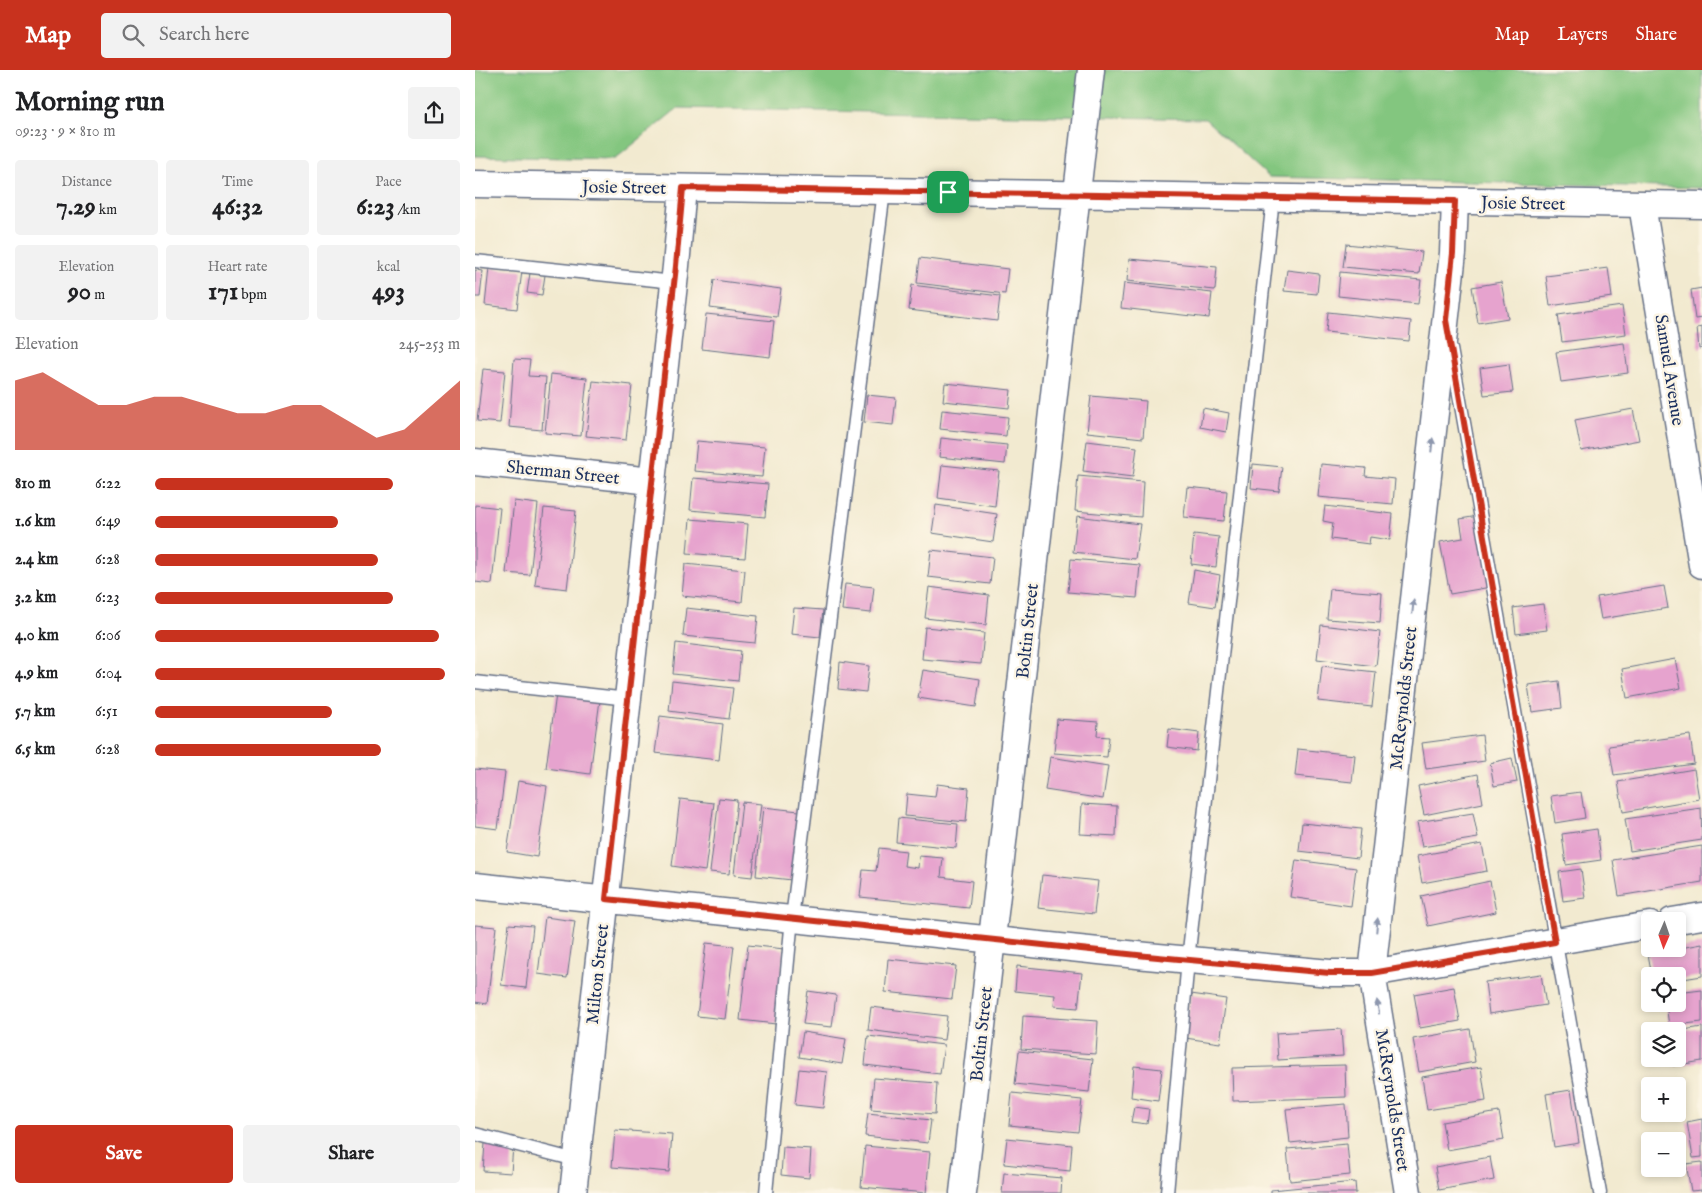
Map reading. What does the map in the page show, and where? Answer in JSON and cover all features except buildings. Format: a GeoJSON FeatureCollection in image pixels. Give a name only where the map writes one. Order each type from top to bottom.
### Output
{"type":"FeatureCollection","features":[{"type":"Feature","properties":{"kind":"street","name":"Boltin Street"},"geometry":{"type":"LineString","coordinates":[[963,1193],[1091,70]]}},
{"type":"Feature","properties":{"kind":"street","name":"Josie Street"},"geometry":{"type":"LineString","coordinates":[[475,184],[1702,205]]}},
{"type":"Feature","properties":{"kind":"street","name":"Milton Street"},"geometry":{"type":"LineString","coordinates":[[573,1193],[675,282],[683,188]]}},
{"type":"Feature","properties":{"kind":"street","name":"McReynolds Street"},"geometry":{"type":"LineString","coordinates":[[1408,1193],[1372,973],[1446,320],[1453,253],[1455,201]]}},
{"type":"Feature","properties":{"kind":"street","name":"Samuel Avenue"},"geometry":{"type":"LineString","coordinates":[[1642,205],[1702,565]]}},
{"type":"Feature","properties":{"kind":"street","name":"Sherman Street"},"geometry":{"type":"LineString","coordinates":[[475,462],[652,481]]}},
{"type":"Feature","properties":{"kind":"street"},"geometry":{"type":"LineString","coordinates":[[475,886],[1330,973],[1372,973],[1641,927]]}},
{"type":"Feature","properties":{"kind":"street"},"geometry":{"type":"LineString","coordinates":[[1686,919],[1702,916]]}},
{"type":"Feature","properties":{"kind":"lane"},"geometry":{"type":"LineString","coordinates":[[765,1193],[792,918],[884,191]]}},
{"type":"Feature","properties":{"kind":"lane"},"geometry":{"type":"LineString","coordinates":[[1167,1193],[1188,960],[1273,199]]}},
{"type":"Feature","properties":{"kind":"lane"},"geometry":{"type":"LineString","coordinates":[[475,262],[675,282]]}},
{"type":"Feature","properties":{"kind":"lane"},"geometry":{"type":"LineString","coordinates":[[1446,320],[1600,1193]]}},
{"type":"Feature","properties":{"kind":"lane"},"geometry":{"type":"LineString","coordinates":[[475,682],[628,699]]}},
{"type":"Feature","properties":{"kind":"lane"},"geometry":{"type":"LineString","coordinates":[[475,1134],[577,1160]]}},
{"type":"Feature","properties":{"kind":"green space"},"geometry":{"type":"Polygon","coordinates":[[[475,70],[1702,70],[1702,188],[1269,177],[1205,119],[678,108],[615,159],[475,156],[475,70]]]}},
{"type":"Feature","properties":{"kind":"route"},"geometry":{"type":"LineString","coordinates":[[683,188],[948,192],[1455,201],[1453,253],[1446,320],[1555,942],[1372,973],[1330,973],[1147,956],[606,899],[683,188]]}}]}
